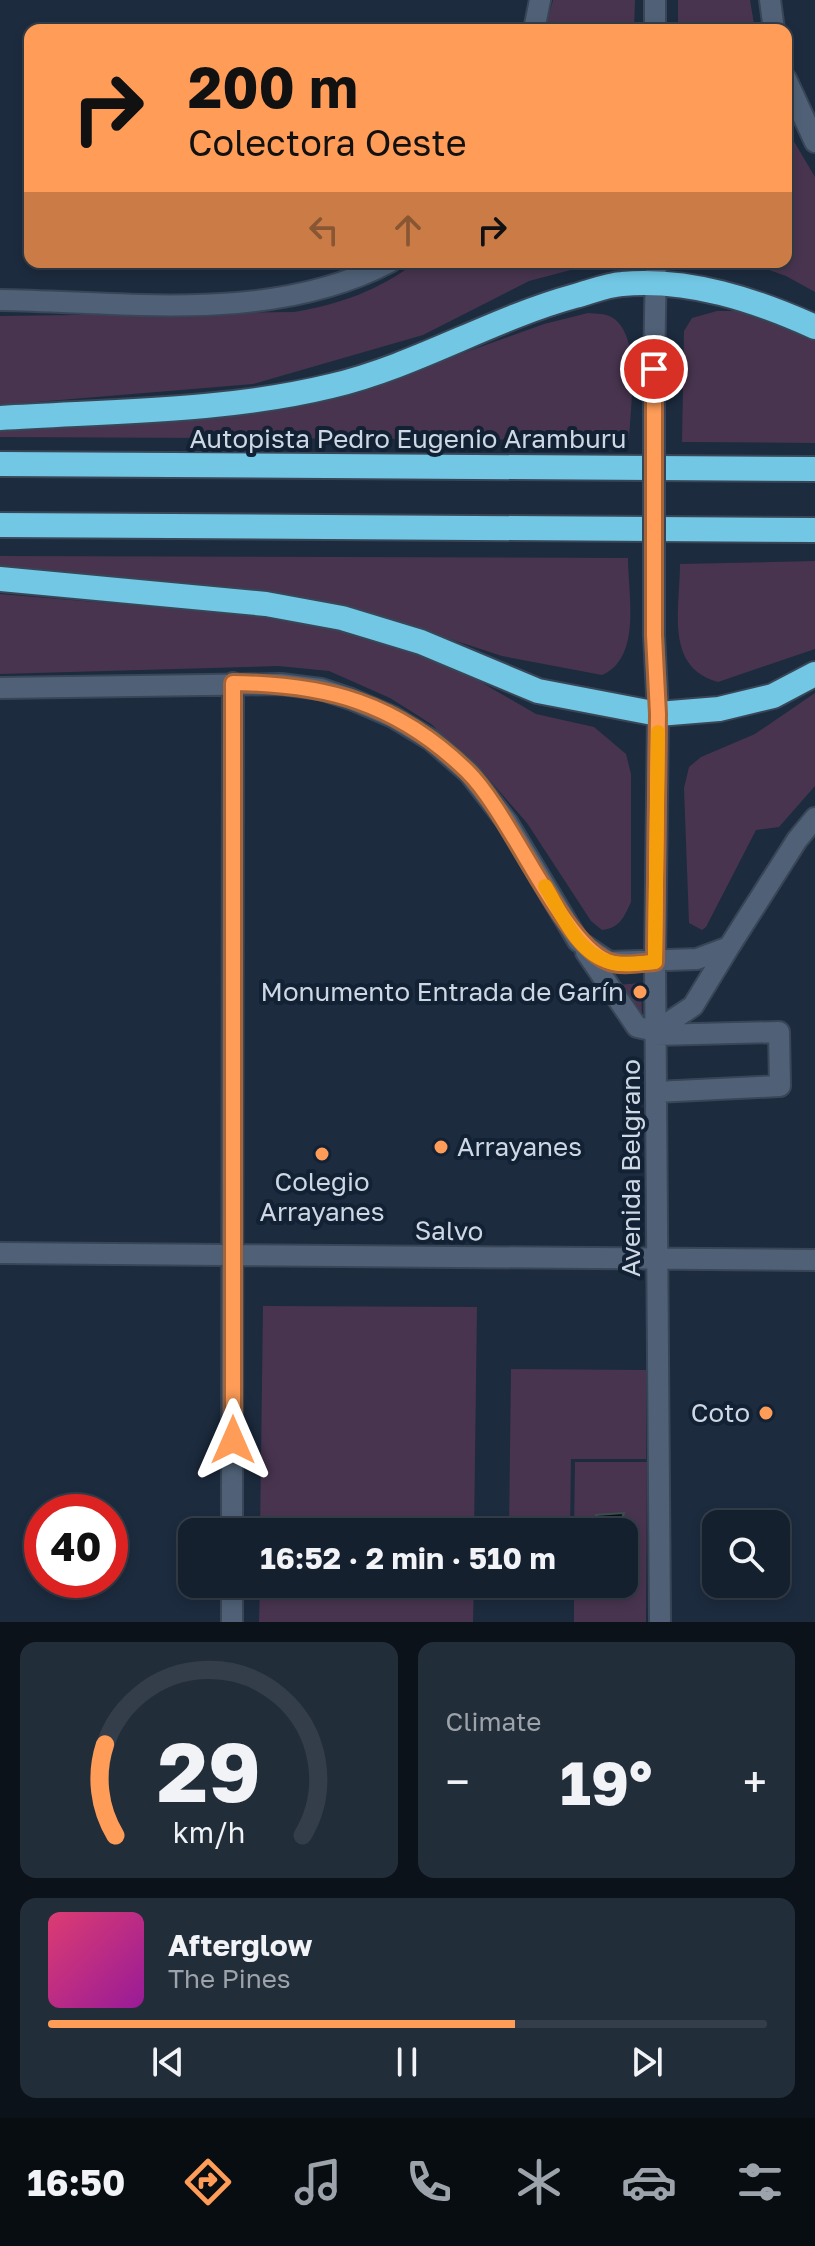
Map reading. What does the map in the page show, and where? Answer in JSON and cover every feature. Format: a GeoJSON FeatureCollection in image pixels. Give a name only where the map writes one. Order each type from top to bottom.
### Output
{"type":"FeatureCollection","features":[{"type":"Feature","properties":{"kind":"highway"},"geometry":{"type":"LineString","coordinates":[[0,418],[250,403],[333,386],[405,364],[549,303],[656,273],[780,311],[815,327]]}},
{"type":"Feature","properties":{"kind":"highway","name":"Autopista Pedro Eugenio Aramburu"},"geometry":{"type":"LineString","coordinates":[[0,464],[815,469]]}},
{"type":"Feature","properties":{"kind":"highway"},"geometry":{"type":"LineString","coordinates":[[0,525],[815,530]]}},
{"type":"Feature","properties":{"kind":"highway"},"geometry":{"type":"LineString","coordinates":[[0,579],[266,604],[342,618],[421,642],[548,694],[658,714],[719,709],[773,696],[815,674]]}},
{"type":"Feature","properties":{"kind":"street"},"geometry":{"type":"LineString","coordinates":[[535,24],[540,0]]}},
{"type":"Feature","properties":{"kind":"street"},"geometry":{"type":"LineString","coordinates":[[655,0],[655,24]]}},
{"type":"Feature","properties":{"kind":"street"},"geometry":{"type":"LineString","coordinates":[[770,0],[773,24]]}},
{"type":"Feature","properties":{"kind":"street"},"geometry":{"type":"LineString","coordinates":[[792,92],[815,142]]}},
{"type":"Feature","properties":{"kind":"street"},"geometry":{"type":"LineString","coordinates":[[0,300],[242,304],[321,291],[376,268]]}},
{"type":"Feature","properties":{"kind":"street","name":"Avenida Belgrano"},"geometry":{"type":"LineString","coordinates":[[656,273],[654,635],[658,714],[655,962],[660,1622]]}},
{"type":"Feature","properties":{"kind":"street"},"geometry":{"type":"LineString","coordinates":[[232,1518],[233,683]]}},
{"type":"Feature","properties":{"kind":"street"},"geometry":{"type":"LineString","coordinates":[[0,688],[233,683],[321,689],[393,717],[431,740],[469,773],[507,822],[578,941],[637,1027],[656,1033],[779,1032],[780,1086],[656,1092]]}},
{"type":"Feature","properties":{"kind":"street"},"geometry":{"type":"LineString","coordinates":[[656,1033],[693,1006],[797,840],[815,818]]}},
{"type":"Feature","properties":{"kind":"street"},"geometry":{"type":"LineString","coordinates":[[578,941],[609,962],[697,959],[729,947]]}},
{"type":"Feature","properties":{"kind":"street","name":"Salvo"},"geometry":{"type":"LineString","coordinates":[[0,1253],[815,1260]]}},
{"type":"Feature","properties":{"kind":"street"},"geometry":{"type":"LineString","coordinates":[[232,1598],[232,1622]]}},
{"type":"Feature","properties":{"kind":"shaded area"},"geometry":{"type":"Polygon","coordinates":[[[553,0],[635,0],[634,24],[547,24],[553,0]]]}},
{"type":"Feature","properties":{"kind":"shaded area"},"geometry":{"type":"Polygon","coordinates":[[[678,0],[750,0],[754,24],[678,24],[678,0]]]}},
{"type":"Feature","properties":{"kind":"shaded area"},"geometry":{"type":"Polygon","coordinates":[[[792,138],[815,177],[815,292],[763,268],[792,268],[792,138]]]}},
{"type":"Feature","properties":{"kind":"shaded area"},"geometry":{"type":"Polygon","coordinates":[[[407,268],[578,268],[529,281],[423,335],[253,384],[0,405],[0,316],[294,312],[358,295],[407,268]]]}},
{"type":"Feature","properties":{"kind":"shaded area"},"geometry":{"type":"Polygon","coordinates":[[[717,311],[737,311],[815,340],[815,443],[682,442],[684,331],[692,318],[717,311]]]}},
{"type":"Feature","properties":{"kind":"shaded area"},"geometry":{"type":"Polygon","coordinates":[[[588,313],[613,318],[622,327],[628,341],[632,374],[629,440],[0,437],[0,430],[399,376],[544,324],[588,313]]]}},
{"type":"Feature","properties":{"kind":"shaded area"},"geometry":{"type":"Polygon","coordinates":[[[0,556],[628,558],[630,624],[623,655],[615,667],[602,675],[502,656],[367,612],[265,591],[0,574],[0,556]]]}},
{"type":"Feature","properties":{"kind":"shaded area"},"geometry":{"type":"Polygon","coordinates":[[[815,561],[815,649],[718,682],[689,664],[679,634],[680,564],[815,561]]]}},
{"type":"Feature","properties":{"kind":"shaded area"},"geometry":{"type":"Polygon","coordinates":[[[0,594],[311,620],[405,646],[467,674],[536,714],[594,727],[626,754],[631,774],[631,902],[621,921],[608,929],[602,930],[591,921],[527,823],[486,776],[431,724],[390,698],[329,671],[278,666],[0,674],[0,594]]]}},
{"type":"Feature","properties":{"kind":"shaded area"},"geometry":{"type":"Polygon","coordinates":[[[815,693],[815,786],[779,827],[756,830],[702,930],[689,923],[684,788],[689,767],[701,757],[755,734],[815,693]]]}},
{"type":"Feature","properties":{"kind":"shaded area"},"geometry":{"type":"Polygon","coordinates":[[[641,983],[642,1015],[617,985],[641,983]]]}},
{"type":"Feature","properties":{"kind":"shaded area"},"geometry":{"type":"Polygon","coordinates":[[[263,1306],[477,1307],[474,1518],[260,1518],[263,1306]]]}},
{"type":"Feature","properties":{"kind":"shaded area"},"geometry":{"type":"Polygon","coordinates":[[[511,1369],[646,1370],[646,1459],[571,1459],[570,1518],[509,1518],[511,1369]]]}},
{"type":"Feature","properties":{"kind":"shaded area"},"geometry":{"type":"Polygon","coordinates":[[[575,1462],[647,1462],[646,1622],[574,1622],[574,1598],[638,1598],[638,1518],[574,1518],[575,1462]]]}},
{"type":"Feature","properties":{"kind":"shaded area"},"geometry":{"type":"Polygon","coordinates":[[[624,1513],[622,1518],[596,1518],[596,1515],[624,1513]]]}},
{"type":"Feature","properties":{"kind":"shaded area"},"geometry":{"type":"Polygon","coordinates":[[[260,1598],[474,1598],[473,1622],[259,1622],[260,1598]]]}},
{"type":"Feature","properties":{"kind":"slow traffic"},"geometry":{"type":"LineString","coordinates":[[545,886],[578,941],[598,956],[609,962],[655,962],[658,732]]}},
{"type":"Feature","properties":{"kind":"place","name":"Monumento Entrada de Garín"},"geometry":{"type":"Point","coordinates":[640,992]}},
{"type":"Feature","properties":{"kind":"place","name":"Arrayanes"},"geometry":{"type":"Point","coordinates":[441,1147]}},
{"type":"Feature","properties":{"kind":"place","name":"Colegio Arrayanes"},"geometry":{"type":"Point","coordinates":[322,1154]}},
{"type":"Feature","properties":{"kind":"place","name":"Coto"},"geometry":{"type":"Point","coordinates":[766,1413]}},
{"type":"Feature","properties":{"kind":"route"},"geometry":{"type":"LineString","coordinates":[[233,1440],[233,683],[321,689],[393,717],[431,740],[469,773],[507,822],[578,941],[609,962],[655,962],[658,714],[654,635],[654,369]]}}]}
